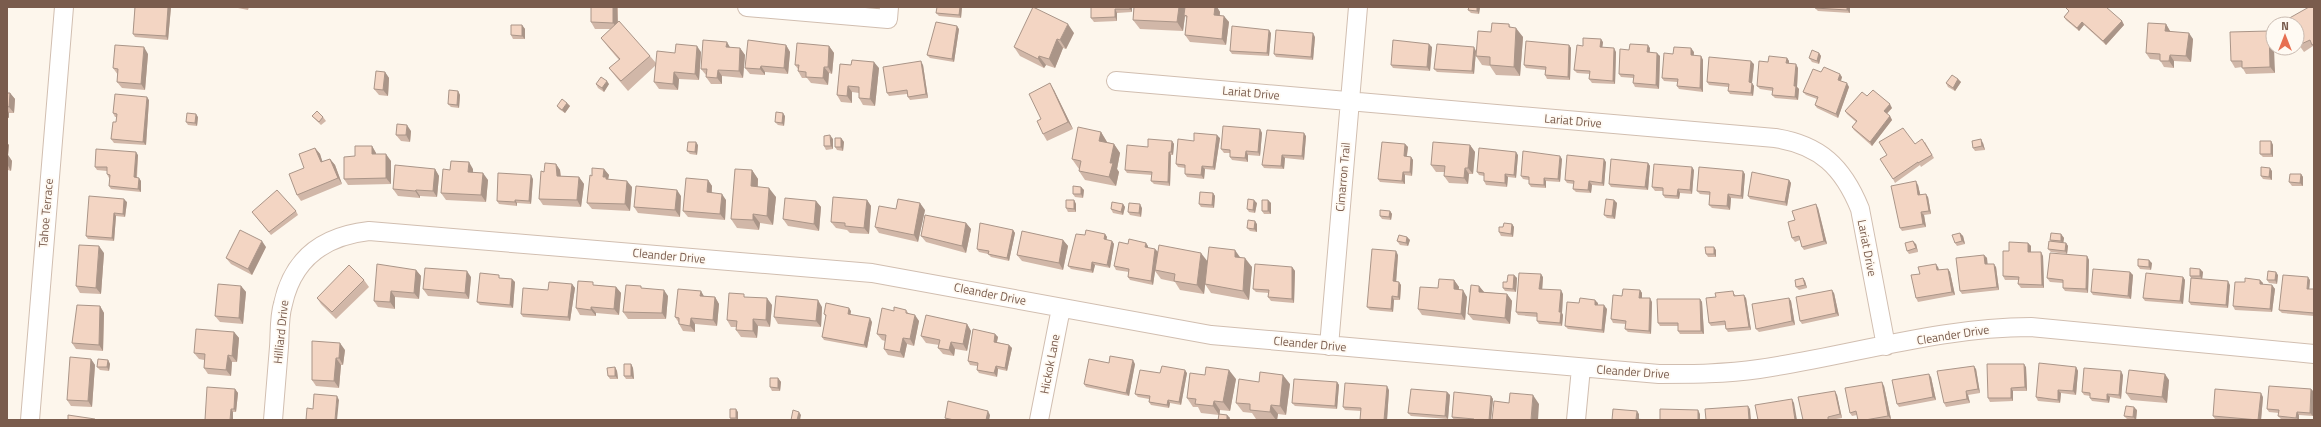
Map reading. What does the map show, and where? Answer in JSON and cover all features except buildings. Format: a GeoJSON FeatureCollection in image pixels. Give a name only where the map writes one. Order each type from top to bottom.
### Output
{"type":"FeatureCollection","features":[{"type":"Feature","properties":{"kind":"street","name":"Tahoe Terrace"},"geometry":{"type":"LineString","coordinates":[[30,420],[64,7]]}},
{"type":"Feature","properties":{"kind":"street"},"geometry":{"type":"LineString","coordinates":[[747,7],[888,19],[890,7]]}},
{"type":"Feature","properties":{"kind":"street","name":"Cimarron Trail"},"geometry":{"type":"LineString","coordinates":[[1328,346],[1358,7]]}},
{"type":"Feature","properties":{"kind":"street","name":"Lariat Drive"},"geometry":{"type":"LineString","coordinates":[[1116,81],[1775,138],[1803,145],[1828,160],[1844,176],[1852,189],[1860,209],[1886,346]]}},
{"type":"Feature","properties":{"kind":"street","name":"Cleander Drive"},"geometry":{"type":"LineString","coordinates":[[312,252],[330,241],[349,234],[370,231],[872,273],[1211,335],[1659,374],[1705,374],[1758,369],[1959,332],[1999,327],[2031,327],[2314,354]]}},
{"type":"Feature","properties":{"kind":"street","name":"Hilliard Drive"},"geometry":{"type":"LineString","coordinates":[[273,420],[282,305],[288,285],[298,268],[312,252]]}},
{"type":"Feature","properties":{"kind":"street","name":"Hickok Lane"},"geometry":{"type":"LineString","coordinates":[[1040,420],[1061,308]]}},
{"type":"Feature","properties":{"kind":"street"},"geometry":{"type":"LineString","coordinates":[[1576,420],[1581,368]]}}]}
